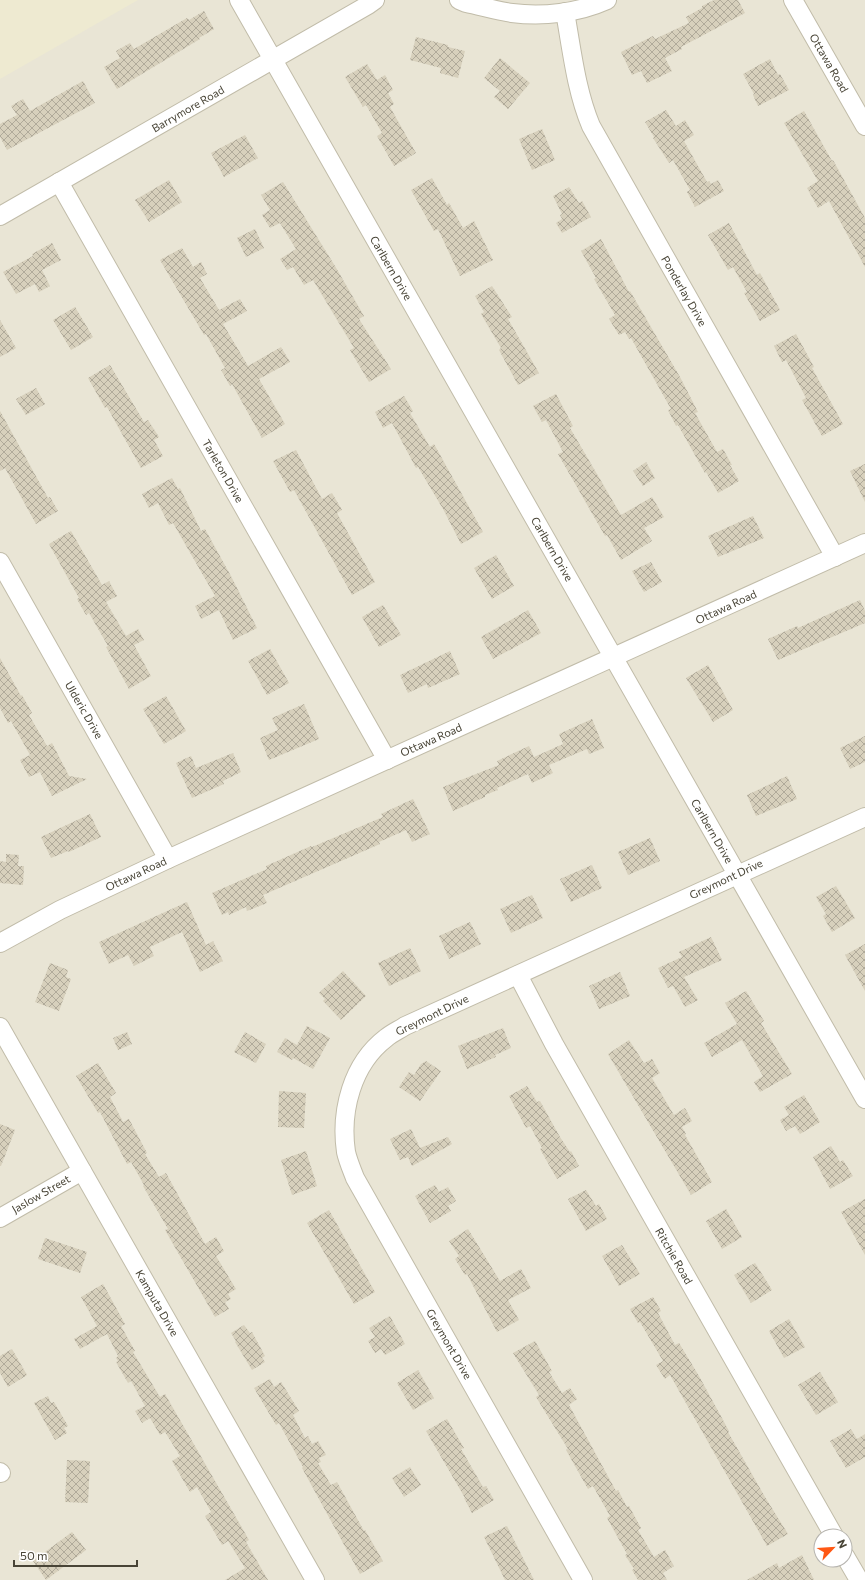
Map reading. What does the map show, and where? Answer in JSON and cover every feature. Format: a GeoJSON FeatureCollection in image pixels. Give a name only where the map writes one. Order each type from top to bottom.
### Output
{"type":"FeatureCollection","features":[{"type":"Feature","properties":{"kind":"street","name":"Carlbern Drive"},"geometry":{"type":"LineString","coordinates":[[239,0],[865,1099]]}},
{"type":"Feature","properties":{"kind":"street","name":"Barrymore Road"},"geometry":{"type":"LineString","coordinates":[[0,216],[375,0]]}},
{"type":"Feature","properties":{"kind":"street"},"geometry":{"type":"LineString","coordinates":[[459,0],[512,13],[541,14],[565,12],[607,0]]}},
{"type":"Feature","properties":{"kind":"street","name":"Ottawa Road"},"geometry":{"type":"LineString","coordinates":[[793,0],[865,126]]}},
{"type":"Feature","properties":{"kind":"street","name":"Ponderlay Drive"},"geometry":{"type":"LineString","coordinates":[[565,12],[582,105],[591,126],[835,557]]}},
{"type":"Feature","properties":{"kind":"street","name":"Tarleton Drive"},"geometry":{"type":"LineString","coordinates":[[59,182],[386,760]]}},
{"type":"Feature","properties":{"kind":"street","name":"Ottawa Road"},"geometry":{"type":"LineString","coordinates":[[0,943],[60,910],[168,859],[865,543]]}},
{"type":"Feature","properties":{"kind":"street","name":"Ulderic Drive"},"geometry":{"type":"LineString","coordinates":[[0,562],[168,859]]}},
{"type":"Feature","properties":{"kind":"street","name":"Greymont Drive"},"geometry":{"type":"LineString","coordinates":[[584,1580],[355,1178],[347,1153],[344,1128],[347,1099],[358,1072],[373,1050],[386,1038],[404,1026],[865,816]]}},
{"type":"Feature","properties":{"kind":"street","name":"Ritchie Road"},"geometry":{"type":"LineString","coordinates":[[518,975],[554,1044],[829,1528]]}},
{"type":"Feature","properties":{"kind":"street","name":"Kamputa Drive"},"geometry":{"type":"LineString","coordinates":[[0,1027],[315,1580]]}},
{"type":"Feature","properties":{"kind":"street","name":"Jaslow Street"},"geometry":{"type":"LineString","coordinates":[[0,1218],[82,1171]]}},
{"type":"Feature","properties":{"kind":"street"},"geometry":{"type":"LineString","coordinates":[[852,1568],[859,1580]]}},
{"type":"Feature","properties":{"kind":"shaded area"},"geometry":{"type":"Polygon","coordinates":[[[0,0],[865,0],[865,1580],[0,1580],[0,0]]]}},
{"type":"Feature","properties":{"kind":"shaded area"},"geometry":{"type":"Polygon","coordinates":[[[0,0],[138,0],[0,79],[0,0]]]}},
{"type":"Feature","properties":{"kind":"building"},"geometry":{"type":"Polygon","coordinates":[[[714,0],[738,0],[745,13],[681,47],[682,49],[665,58],[672,71],[647,83],[641,71],[632,75],[621,52],[653,36],[655,39],[689,23],[686,17],[714,0]]]}},
{"type":"Feature","properties":{"kind":"building"},"geometry":{"type":"Polygon","coordinates":[[[204,11],[214,29],[117,89],[104,67],[120,58],[116,51],[130,43],[134,49],[187,18],[189,20],[204,11]]]}},
{"type":"Feature","properties":{"kind":"building"},"geometry":{"type":"Polygon","coordinates":[[[416,37],[465,51],[458,78],[440,73],[441,68],[410,60],[416,37]]]}},
{"type":"Feature","properties":{"kind":"building"},"geometry":{"type":"Polygon","coordinates":[[[500,58],[530,83],[508,109],[494,97],[500,91],[484,78],[500,58]]]}},
{"type":"Feature","properties":{"kind":"building"},"geometry":{"type":"Polygon","coordinates":[[[770,59],[778,75],[780,74],[789,90],[758,106],[753,95],[754,94],[743,74],[770,59]]]}},
{"type":"Feature","properties":{"kind":"building"},"geometry":{"type":"Polygon","coordinates":[[[367,64],[377,80],[385,75],[393,90],[388,93],[394,104],[390,107],[416,153],[394,166],[377,136],[382,133],[366,105],[363,107],[345,77],[367,64]]]}},
{"type":"Feature","properties":{"kind":"building"},"geometry":{"type":"Polygon","coordinates":[[[83,81],[95,103],[7,150],[0,137],[0,124],[17,115],[11,106],[23,99],[30,111],[83,81]]]}},
{"type":"Feature","properties":{"kind":"building"},"geometry":{"type":"Polygon","coordinates":[[[666,110],[676,126],[685,120],[694,135],[684,141],[707,182],[709,181],[711,184],[718,180],[724,191],[695,207],[687,192],[690,190],[673,160],[669,163],[645,122],[666,110]]]}},
{"type":"Feature","properties":{"kind":"building"},"geometry":{"type":"Polygon","coordinates":[[[804,111],[865,218],[865,267],[829,201],[818,208],[807,188],[818,181],[784,123],[804,111]]]}},
{"type":"Feature","properties":{"kind":"building"},"geometry":{"type":"Polygon","coordinates":[[[542,129],[555,160],[532,170],[519,139],[542,129]]]}},
{"type":"Feature","properties":{"kind":"building"},"geometry":{"type":"Polygon","coordinates":[[[245,135],[258,158],[224,177],[211,153],[245,135]]]}},
{"type":"Feature","properties":{"kind":"building"},"geometry":{"type":"Polygon","coordinates":[[[432,178],[447,205],[449,203],[463,228],[474,221],[493,260],[460,276],[438,229],[434,231],[411,190],[432,178]]]}},
{"type":"Feature","properties":{"kind":"building"},"geometry":{"type":"Polygon","coordinates":[[[169,180],[182,202],[149,222],[135,200],[169,180]]]}},
{"type":"Feature","properties":{"kind":"building"},"geometry":{"type":"Polygon","coordinates":[[[283,182],[364,316],[359,319],[391,369],[369,382],[350,350],[354,348],[313,280],[304,285],[293,267],[287,270],[280,259],[296,249],[280,223],[270,228],[262,215],[270,210],[261,195],[283,182]]]}},
{"type":"Feature","properties":{"kind":"building"},"geometry":{"type":"Polygon","coordinates":[[[569,187],[579,203],[582,201],[591,217],[562,233],[556,223],[562,219],[560,215],[562,214],[553,196],[569,187]]]}},
{"type":"Feature","properties":{"kind":"building"},"geometry":{"type":"Polygon","coordinates":[[[729,223],[757,275],[760,273],[780,310],[760,321],[744,293],[747,292],[733,267],[728,270],[708,235],[729,223]]]}},
{"type":"Feature","properties":{"kind":"building"},"geometry":{"type":"Polygon","coordinates":[[[255,229],[264,248],[246,257],[237,238],[255,229]]]}},
{"type":"Feature","properties":{"kind":"building"},"geometry":{"type":"Polygon","coordinates":[[[601,239],[629,292],[630,291],[680,377],[698,412],[695,413],[717,452],[723,449],[732,465],[730,465],[739,481],[718,493],[678,425],[676,426],[668,410],[671,409],[631,338],[629,339],[625,332],[619,335],[609,319],[615,315],[594,279],[596,278],[581,251],[601,239]]]}},
{"type":"Feature","properties":{"kind":"building"},"geometry":{"type":"Polygon","coordinates":[[[52,243],[61,260],[42,270],[50,286],[39,292],[35,284],[16,294],[3,272],[33,256],[32,254],[52,243]]]}},
{"type":"Feature","properties":{"kind":"building"},"geometry":{"type":"Polygon","coordinates":[[[182,248],[193,267],[201,262],[207,274],[200,278],[219,310],[240,299],[247,311],[223,324],[248,366],[281,347],[290,362],[259,379],[285,424],[262,438],[232,384],[230,386],[221,370],[225,368],[206,334],[204,335],[160,260],[182,248]]]}},
{"type":"Feature","properties":{"kind":"building"},"geometry":{"type":"Polygon","coordinates":[[[492,286],[512,317],[508,319],[539,373],[518,385],[499,350],[501,348],[481,314],[484,312],[475,296],[492,286]]]}},
{"type":"Feature","properties":{"kind":"building"},"geometry":{"type":"Polygon","coordinates":[[[75,307],[93,337],[71,350],[53,320],[75,307]]]}},
{"type":"Feature","properties":{"kind":"building"},"geometry":{"type":"Polygon","coordinates":[[[0,320],[16,348],[0,357],[0,320]]]}},
{"type":"Feature","properties":{"kind":"building"},"geometry":{"type":"Polygon","coordinates":[[[796,334],[814,367],[812,368],[843,424],[822,436],[802,400],[806,398],[786,360],[782,362],[774,346],[796,334]]]}},
{"type":"Feature","properties":{"kind":"building"},"geometry":{"type":"Polygon","coordinates":[[[110,365],[144,422],[148,420],[159,437],[154,440],[163,456],[141,468],[107,407],[105,408],[88,378],[110,365]]]}},
{"type":"Feature","properties":{"kind":"building"},"geometry":{"type":"Polygon","coordinates":[[[36,388],[45,404],[26,415],[16,399],[36,388]]]}},
{"type":"Feature","properties":{"kind":"building"},"geometry":{"type":"Polygon","coordinates":[[[556,394],[573,426],[570,428],[621,515],[652,497],[664,517],[644,528],[652,541],[621,560],[607,535],[605,536],[558,454],[563,452],[546,420],[542,422],[533,406],[556,394]]]}},
{"type":"Feature","properties":{"kind":"building"},"geometry":{"type":"Polygon","coordinates":[[[404,396],[413,411],[410,413],[430,447],[434,444],[483,532],[461,544],[443,509],[418,467],[416,468],[392,423],[383,428],[375,412],[404,396]]]}},
{"type":"Feature","properties":{"kind":"building"},"geometry":{"type":"Polygon","coordinates":[[[0,411],[48,498],[50,497],[58,511],[36,524],[5,468],[0,471],[0,411]]]}},
{"type":"Feature","properties":{"kind":"building"},"geometry":{"type":"Polygon","coordinates":[[[296,450],[322,499],[332,493],[342,510],[337,513],[375,582],[352,595],[294,490],[290,492],[273,461],[296,450]]]}},
{"type":"Feature","properties":{"kind":"building"},"geometry":{"type":"Polygon","coordinates":[[[646,462],[655,478],[643,486],[633,471],[646,462]]]}},
{"type":"Feature","properties":{"kind":"building"},"geometry":{"type":"Polygon","coordinates":[[[865,464],[865,502],[850,471],[865,464]]]}},
{"type":"Feature","properties":{"kind":"building"},"geometry":{"type":"Polygon","coordinates":[[[172,478],[178,489],[180,488],[201,531],[205,529],[257,628],[233,640],[219,610],[201,619],[195,606],[215,596],[173,523],[169,525],[158,503],[149,508],[142,494],[172,478]]]}},
{"type":"Feature","properties":{"kind":"building"},"geometry":{"type":"Polygon","coordinates":[[[753,516],[764,538],[718,557],[708,536],[753,516]]]}},
{"type":"Feature","properties":{"kind":"building"},"geometry":{"type":"Polygon","coordinates":[[[71,531],[102,585],[109,581],[117,596],[106,602],[126,636],[138,629],[144,640],[134,645],[151,676],[129,689],[106,647],[108,646],[89,613],[86,615],[77,599],[79,598],[49,544],[71,531]]]}},
{"type":"Feature","properties":{"kind":"building"},"geometry":{"type":"Polygon","coordinates":[[[496,555],[514,586],[492,599],[474,568],[496,555]]]}},
{"type":"Feature","properties":{"kind":"building"},"geometry":{"type":"Polygon","coordinates":[[[651,562],[662,582],[644,592],[632,571],[651,562]]]}},
{"type":"Feature","properties":{"kind":"building"},"geometry":{"type":"Polygon","coordinates":[[[860,600],[865,611],[865,623],[778,660],[768,639],[797,626],[798,628],[860,600]]]}},
{"type":"Feature","properties":{"kind":"building"},"geometry":{"type":"Polygon","coordinates":[[[383,605],[401,635],[379,647],[362,617],[383,605]]]}},
{"type":"Feature","properties":{"kind":"building"},"geometry":{"type":"Polygon","coordinates":[[[528,610],[541,633],[493,659],[481,637],[528,610]]]}},
{"type":"Feature","properties":{"kind":"building"},"geometry":{"type":"Polygon","coordinates":[[[270,649],[289,683],[267,695],[248,661],[270,649]]]}},
{"type":"Feature","properties":{"kind":"building"},"geometry":{"type":"Polygon","coordinates":[[[450,651],[460,674],[428,688],[427,684],[408,693],[400,675],[450,651]]]}},
{"type":"Feature","properties":{"kind":"building"},"geometry":{"type":"Polygon","coordinates":[[[0,658],[32,713],[29,715],[47,746],[52,743],[69,776],[87,779],[52,796],[40,772],[29,777],[20,760],[30,755],[11,721],[8,723],[0,708],[0,658]]]}},
{"type":"Feature","properties":{"kind":"building"},"geometry":{"type":"Polygon","coordinates":[[[708,665],[733,710],[713,722],[686,678],[708,665]]]}},
{"type":"Feature","properties":{"kind":"building"},"geometry":{"type":"Polygon","coordinates":[[[166,696],[186,731],[164,744],[143,709],[166,696]]]}},
{"type":"Feature","properties":{"kind":"building"},"geometry":{"type":"Polygon","coordinates":[[[304,704],[319,739],[269,760],[260,738],[278,730],[272,718],[304,704]]]}},
{"type":"Feature","properties":{"kind":"building"},"geometry":{"type":"Polygon","coordinates":[[[592,719],[604,748],[589,754],[587,749],[549,765],[553,773],[532,783],[528,774],[497,788],[498,790],[485,795],[485,797],[453,811],[443,787],[499,765],[497,761],[529,746],[534,757],[563,744],[559,734],[592,719]]]}},
{"type":"Feature","properties":{"kind":"building"},"geometry":{"type":"Polygon","coordinates":[[[865,736],[865,762],[850,769],[840,748],[865,736]]]}},
{"type":"Feature","properties":{"kind":"building"},"geometry":{"type":"Polygon","coordinates":[[[233,753],[241,772],[223,781],[224,784],[192,798],[176,763],[191,756],[196,768],[233,753]]]}},
{"type":"Feature","properties":{"kind":"building"},"geometry":{"type":"Polygon","coordinates":[[[787,776],[797,799],[756,816],[747,795],[787,776]]]}},
{"type":"Feature","properties":{"kind":"building"},"geometry":{"type":"Polygon","coordinates":[[[413,799],[430,834],[412,842],[406,830],[379,842],[380,844],[263,895],[267,903],[247,911],[246,907],[229,915],[228,912],[222,915],[212,893],[267,869],[266,866],[311,846],[312,847],[383,817],[381,814],[413,799]]]}},
{"type":"Feature","properties":{"kind":"building"},"geometry":{"type":"Polygon","coordinates":[[[90,814],[101,837],[69,852],[68,851],[51,858],[41,837],[90,814]]]}},
{"type":"Feature","properties":{"kind":"building"},"geometry":{"type":"Polygon","coordinates":[[[650,838],[660,861],[628,875],[618,852],[650,838]]]}},
{"type":"Feature","properties":{"kind":"building"},"geometry":{"type":"Polygon","coordinates":[[[6,854],[19,855],[18,866],[24,866],[23,885],[0,883],[0,861],[6,862],[6,854]]]}},
{"type":"Feature","properties":{"kind":"building"},"geometry":{"type":"Polygon","coordinates":[[[592,865],[602,888],[571,902],[560,879],[592,865]]]}},
{"type":"Feature","properties":{"kind":"building"},"geometry":{"type":"Polygon","coordinates":[[[836,886],[855,918],[832,932],[823,916],[826,914],[816,897],[836,886]]]}},
{"type":"Feature","properties":{"kind":"building"},"geometry":{"type":"Polygon","coordinates":[[[532,895],[543,918],[511,933],[500,909],[532,895]]]}},
{"type":"Feature","properties":{"kind":"building"},"geometry":{"type":"Polygon","coordinates":[[[187,902],[206,945],[213,941],[223,961],[200,972],[182,932],[150,947],[154,956],[134,966],[128,955],[109,964],[99,942],[187,902]]]}},
{"type":"Feature","properties":{"kind":"building"},"geometry":{"type":"Polygon","coordinates":[[[470,922],[481,944],[449,959],[439,936],[470,922]]]}},
{"type":"Feature","properties":{"kind":"building"},"geometry":{"type":"Polygon","coordinates":[[[711,937],[722,960],[684,977],[698,1000],[685,1007],[673,986],[668,988],[658,968],[682,957],[679,952],[711,937]]]}},
{"type":"Feature","properties":{"kind":"building"},"geometry":{"type":"Polygon","coordinates":[[[865,944],[865,991],[845,955],[865,944]]]}},
{"type":"Feature","properties":{"kind":"building"},"geometry":{"type":"Polygon","coordinates":[[[410,948],[421,971],[389,986],[378,963],[410,948]]]}},
{"type":"Feature","properties":{"kind":"building"},"geometry":{"type":"Polygon","coordinates":[[[50,963],[68,970],[66,977],[71,979],[59,1011],[35,1002],[50,963]]]}},
{"type":"Feature","properties":{"kind":"building"},"geometry":{"type":"Polygon","coordinates":[[[343,971],[366,996],[341,1020],[323,1001],[325,999],[319,993],[343,971]]]}},
{"type":"Feature","properties":{"kind":"building"},"geometry":{"type":"Polygon","coordinates":[[[620,972],[630,996],[599,1009],[589,986],[620,972]]]}},
{"type":"Feature","properties":{"kind":"building"},"geometry":{"type":"Polygon","coordinates":[[[746,991],[764,1021],[761,1023],[792,1074],[760,1092],[754,1082],[763,1076],[742,1040],[712,1057],[704,1043],[737,1024],[725,1003],[746,991]]]}},
{"type":"Feature","properties":{"kind":"building"},"geometry":{"type":"Polygon","coordinates":[[[307,1026],[330,1038],[313,1069],[293,1058],[292,1060],[277,1052],[285,1038],[297,1045],[307,1026]]]}},
{"type":"Feature","properties":{"kind":"building"},"geometry":{"type":"Polygon","coordinates":[[[503,1028],[511,1048],[495,1055],[496,1057],[467,1069],[458,1046],[503,1028]]]}},
{"type":"Feature","properties":{"kind":"building"},"geometry":{"type":"Polygon","coordinates":[[[127,1032],[132,1044],[118,1050],[113,1038],[127,1032]]]}},
{"type":"Feature","properties":{"kind":"building"},"geometry":{"type":"Polygon","coordinates":[[[245,1032],[266,1044],[256,1063],[234,1052],[245,1032]]]}},
{"type":"Feature","properties":{"kind":"building"},"geometry":{"type":"Polygon","coordinates":[[[629,1040],[644,1063],[652,1059],[660,1073],[652,1078],[674,1115],[685,1108],[692,1121],[682,1127],[712,1182],[691,1195],[608,1054],[629,1040]]]}},
{"type":"Feature","properties":{"kind":"building"},"geometry":{"type":"Polygon","coordinates":[[[426,1061],[441,1071],[420,1101],[399,1087],[409,1072],[414,1075],[421,1064],[426,1061]]]}},
{"type":"Feature","properties":{"kind":"building"},"geometry":{"type":"Polygon","coordinates":[[[98,1063],[116,1093],[110,1097],[123,1122],[129,1119],[147,1153],[145,1154],[159,1177],[166,1173],[205,1244],[216,1237],[224,1251],[216,1256],[236,1289],[228,1294],[231,1299],[225,1302],[229,1309],[215,1317],[165,1230],[168,1229],[131,1162],[127,1164],[100,1112],[98,1113],[76,1076],[98,1063]]]}},
{"type":"Feature","properties":{"kind":"building"},"geometry":{"type":"Polygon","coordinates":[[[527,1086],[537,1102],[540,1101],[560,1137],[570,1152],[571,1151],[579,1166],[557,1179],[540,1149],[542,1148],[530,1126],[526,1128],[509,1096],[527,1086]]]}},
{"type":"Feature","properties":{"kind":"building"},"geometry":{"type":"Polygon","coordinates":[[[279,1091],[306,1093],[304,1128],[278,1127],[279,1091]]]}},
{"type":"Feature","properties":{"kind":"building"},"geometry":{"type":"Polygon","coordinates":[[[804,1095],[820,1122],[800,1134],[795,1126],[786,1131],[780,1120],[789,1115],[784,1107],[804,1095]]]}},
{"type":"Feature","properties":{"kind":"building"},"geometry":{"type":"Polygon","coordinates":[[[0,1124],[15,1130],[1,1166],[0,1166],[0,1124]]]}},
{"type":"Feature","properties":{"kind":"building"},"geometry":{"type":"Polygon","coordinates":[[[411,1129],[420,1148],[448,1137],[452,1144],[412,1166],[408,1157],[400,1160],[390,1139],[411,1129]]]}},
{"type":"Feature","properties":{"kind":"building"},"geometry":{"type":"Polygon","coordinates":[[[831,1146],[840,1162],[843,1160],[853,1176],[830,1189],[813,1157],[831,1146]]]}},
{"type":"Feature","properties":{"kind":"building"},"geometry":{"type":"Polygon","coordinates":[[[306,1151],[317,1186],[292,1195],[281,1160],[306,1151]]]}},
{"type":"Feature","properties":{"kind":"building"},"geometry":{"type":"Polygon","coordinates":[[[435,1185],[439,1192],[448,1187],[456,1201],[448,1206],[451,1211],[430,1223],[415,1196],[435,1185]]]}},
{"type":"Feature","properties":{"kind":"building"},"geometry":{"type":"Polygon","coordinates":[[[586,1190],[596,1206],[599,1204],[607,1219],[586,1231],[568,1199],[586,1190]]]}},
{"type":"Feature","properties":{"kind":"building"},"geometry":{"type":"Polygon","coordinates":[[[865,1199],[865,1255],[841,1212],[865,1199]]]}},
{"type":"Feature","properties":{"kind":"building"},"geometry":{"type":"Polygon","coordinates":[[[726,1209],[742,1237],[722,1249],[706,1221],[726,1209]]]}},
{"type":"Feature","properties":{"kind":"building"},"geometry":{"type":"Polygon","coordinates":[[[329,1210],[375,1292],[354,1304],[307,1223],[329,1210]]]}},
{"type":"Feature","properties":{"kind":"building"},"geometry":{"type":"Polygon","coordinates":[[[468,1229],[500,1281],[521,1269],[531,1288],[508,1300],[519,1320],[497,1332],[467,1274],[465,1275],[455,1259],[459,1256],[449,1241],[468,1229]]]}},
{"type":"Feature","properties":{"kind":"building"},"geometry":{"type":"Polygon","coordinates":[[[45,1238],[87,1252],[80,1273],[38,1259],[45,1238]]]}},
{"type":"Feature","properties":{"kind":"building"},"geometry":{"type":"Polygon","coordinates":[[[622,1245],[640,1274],[619,1286],[602,1256],[622,1245]]]}},
{"type":"Feature","properties":{"kind":"building"},"geometry":{"type":"Polygon","coordinates":[[[755,1263],[772,1290],[751,1303],[734,1275],[755,1263]]]}},
{"type":"Feature","properties":{"kind":"building"},"geometry":{"type":"Polygon","coordinates":[[[103,1284],[125,1324],[121,1326],[135,1351],[133,1352],[160,1397],[165,1394],[249,1540],[246,1542],[268,1580],[225,1580],[245,1568],[228,1541],[222,1545],[205,1516],[211,1512],[197,1487],[190,1492],[172,1461],[180,1456],[165,1432],[160,1435],[150,1418],[142,1423],[135,1411],[145,1406],[131,1381],[128,1383],[116,1362],[118,1361],[116,1358],[118,1356],[107,1334],[80,1349],[74,1339],[97,1326],[81,1297],[103,1284]]]}},
{"type":"Feature","properties":{"kind":"building"},"geometry":{"type":"Polygon","coordinates":[[[653,1297],[661,1311],[658,1313],[675,1345],[679,1343],[699,1376],[729,1431],[728,1432],[788,1534],[767,1546],[670,1375],[665,1379],[656,1365],[663,1361],[640,1322],[638,1323],[630,1309],[653,1297]]]}},
{"type":"Feature","properties":{"kind":"building"},"geometry":{"type":"Polygon","coordinates":[[[390,1316],[405,1344],[385,1355],[381,1349],[375,1353],[368,1341],[375,1337],[369,1328],[390,1316]]]}},
{"type":"Feature","properties":{"kind":"building"},"geometry":{"type":"Polygon","coordinates":[[[789,1319],[805,1347],[784,1358],[769,1331],[789,1319]]]}},
{"type":"Feature","properties":{"kind":"building"},"geometry":{"type":"Polygon","coordinates":[[[244,1325],[250,1333],[252,1332],[265,1356],[262,1358],[265,1362],[252,1370],[231,1333],[244,1325]]]}},
{"type":"Feature","properties":{"kind":"building"},"geometry":{"type":"Polygon","coordinates":[[[535,1341],[552,1371],[549,1372],[562,1393],[570,1388],[577,1399],[569,1405],[616,1491],[618,1490],[627,1507],[629,1506],[641,1528],[638,1530],[654,1557],[665,1550],[674,1566],[663,1573],[667,1580],[638,1580],[632,1570],[634,1569],[625,1555],[627,1554],[607,1518],[610,1516],[593,1486],[588,1489],[566,1450],[568,1449],[536,1397],[539,1395],[513,1353],[535,1341]]]}},
{"type":"Feature","properties":{"kind":"building"},"geometry":{"type":"Polygon","coordinates":[[[12,1349],[27,1375],[8,1387],[0,1373],[0,1356],[12,1349]]]}},
{"type":"Feature","properties":{"kind":"building"},"geometry":{"type":"Polygon","coordinates":[[[418,1370],[434,1398],[413,1410],[397,1383],[418,1370]]]}},
{"type":"Feature","properties":{"kind":"building"},"geometry":{"type":"Polygon","coordinates":[[[820,1372],[838,1402],[816,1415],[798,1385],[820,1372]]]}},
{"type":"Feature","properties":{"kind":"building"},"geometry":{"type":"Polygon","coordinates":[[[270,1379],[274,1387],[281,1382],[299,1411],[293,1415],[305,1438],[308,1436],[312,1444],[318,1441],[326,1455],[319,1458],[321,1462],[318,1463],[331,1485],[337,1482],[364,1531],[365,1530],[383,1561],[360,1574],[279,1423],[276,1425],[254,1388],[270,1379]]]}},
{"type":"Feature","properties":{"kind":"building"},"geometry":{"type":"Polygon","coordinates":[[[48,1396],[51,1403],[54,1402],[68,1426],[64,1428],[67,1433],[55,1440],[34,1403],[48,1396]]]}},
{"type":"Feature","properties":{"kind":"building"},"geometry":{"type":"Polygon","coordinates":[[[447,1419],[464,1448],[461,1449],[483,1487],[486,1486],[494,1500],[472,1513],[465,1498],[426,1431],[447,1419]]]}},
{"type":"Feature","properties":{"kind":"building"},"geometry":{"type":"Polygon","coordinates":[[[851,1429],[857,1439],[865,1434],[865,1457],[846,1468],[830,1441],[851,1429]]]}},
{"type":"Feature","properties":{"kind":"building"},"geometry":{"type":"Polygon","coordinates":[[[67,1460],[90,1461],[88,1503],[65,1502],[67,1460]]]}},
{"type":"Feature","properties":{"kind":"building"},"geometry":{"type":"Polygon","coordinates":[[[410,1467],[421,1485],[404,1497],[392,1478],[410,1467]]]}},
{"type":"Feature","properties":{"kind":"building"},"geometry":{"type":"Polygon","coordinates":[[[507,1526],[534,1580],[505,1580],[484,1537],[507,1526]]]}},
{"type":"Feature","properties":{"kind":"building"},"geometry":{"type":"Polygon","coordinates":[[[72,1532],[86,1550],[46,1580],[33,1561],[72,1532]]]}},
{"type":"Feature","properties":{"kind":"building"},"geometry":{"type":"Polygon","coordinates":[[[802,1555],[814,1580],[747,1580],[777,1563],[779,1568],[802,1555]]]}}]}
